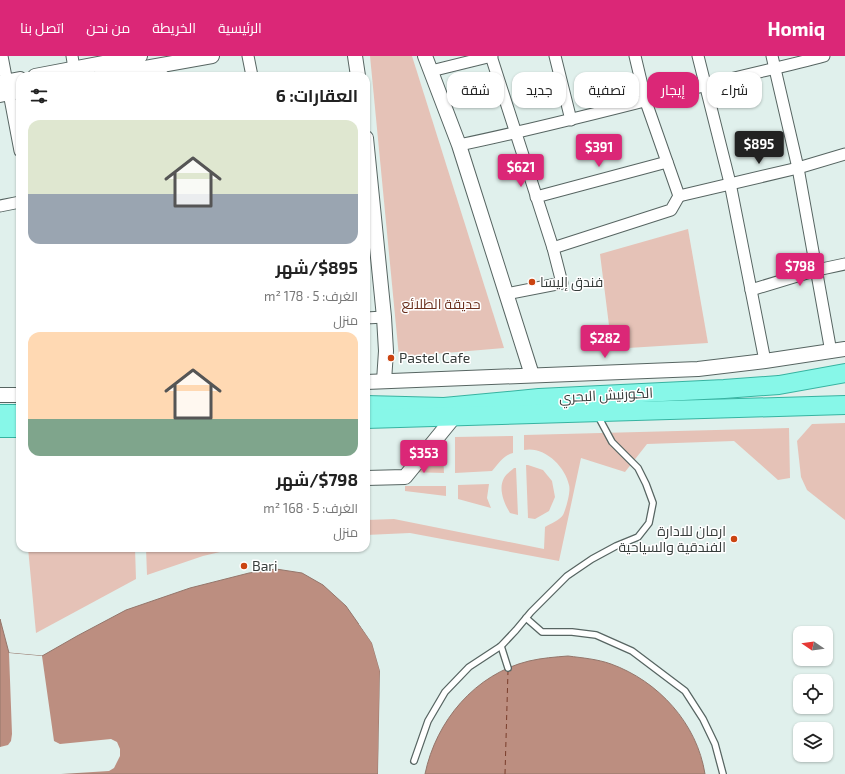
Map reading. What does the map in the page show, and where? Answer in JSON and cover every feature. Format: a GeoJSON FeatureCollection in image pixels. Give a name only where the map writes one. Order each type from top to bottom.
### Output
{"type":"FeatureCollection","features":[{"type":"Feature","properties":{"kind":"main road","name":"الكورنيش البحري"},"geometry":{"type":"LineString","coordinates":[[370,405],[444,407],[539,398],[779,385],[840,372]]}},
{"type":"Feature","properties":{"kind":"main road","name":"الكورنيش البحري"},"geometry":{"type":"LineString","coordinates":[[370,419],[845,405]]}},
{"type":"Feature","properties":{"kind":"main road"},"geometry":{"type":"LineString","coordinates":[[0,414],[16,414]]}},
{"type":"Feature","properties":{"kind":"main road"},"geometry":{"type":"LineString","coordinates":[[0,428],[16,428]]}},
{"type":"Feature","properties":{"kind":"street"},"geometry":{"type":"LineString","coordinates":[[2,56],[16,128]]}},
{"type":"Feature","properties":{"kind":"street"},"geometry":{"type":"LineString","coordinates":[[46,72],[73,62],[140,56]]}},
{"type":"Feature","properties":{"kind":"street"},"geometry":{"type":"LineString","coordinates":[[141,72],[161,70],[212,56]]}},
{"type":"Feature","properties":{"kind":"street"},"geometry":{"type":"LineString","coordinates":[[248,56],[251,72]]}},
{"type":"Feature","properties":{"kind":"street"},"geometry":{"type":"LineString","coordinates":[[355,56],[357,72]]}},
{"type":"Feature","properties":{"kind":"street"},"geometry":{"type":"LineString","coordinates":[[425,56],[459,145],[532,375]]}},
{"type":"Feature","properties":{"kind":"street"},"geometry":{"type":"LineString","coordinates":[[431,71],[491,56],[553,248],[562,283],[506,294]]}},
{"type":"Feature","properties":{"kind":"street"},"geometry":{"type":"LineString","coordinates":[[555,56],[571,120]]}},
{"type":"Feature","properties":{"kind":"street"},"geometry":{"type":"LineString","coordinates":[[635,56],[646,102],[679,196]]}},
{"type":"Feature","properties":{"kind":"street"},"geometry":{"type":"LineString","coordinates":[[698,56],[704,86],[730,184],[765,361]]}},
{"type":"Feature","properties":{"kind":"street"},"geometry":{"type":"LineString","coordinates":[[772,56],[798,168],[831,352]]}},
{"type":"Feature","properties":{"kind":"street"},"geometry":{"type":"LineString","coordinates":[[459,145],[646,102],[824,56]]}},
{"type":"Feature","properties":{"kind":"street"},"geometry":{"type":"LineString","coordinates":[[553,248],[671,210],[679,196],[798,168],[845,154]]}},
{"type":"Feature","properties":{"kind":"street"},"geometry":{"type":"LineString","coordinates":[[536,197],[667,162]]}},
{"type":"Feature","properties":{"kind":"street"},"geometry":{"type":"LineString","coordinates":[[370,180],[384,317],[386,351],[384,381]]}},
{"type":"Feature","properties":{"kind":"street"},"geometry":{"type":"LineString","coordinates":[[0,206],[16,203]]}},
{"type":"Feature","properties":{"kind":"street"},"geometry":{"type":"LineString","coordinates":[[751,290],[817,270],[845,264]]}},
{"type":"Feature","properties":{"kind":"street"},"geometry":{"type":"LineString","coordinates":[[370,318],[384,317]]}},
{"type":"Feature","properties":{"kind":"street"},"geometry":{"type":"LineString","coordinates":[[370,382],[698,368],[765,361],[845,349]]}},
{"type":"Feature","properties":{"kind":"street"},"geometry":{"type":"LineString","coordinates":[[0,395],[16,395]]}},
{"type":"Feature","properties":{"kind":"street"},"geometry":{"type":"LineString","coordinates":[[370,478],[405,476],[454,417]]}},
{"type":"Feature","properties":{"kind":"lane"},"geometry":{"type":"LineString","coordinates":[[414,761],[428,721],[445,692],[469,667],[501,646],[567,576],[592,559],[616,546],[638,537],[649,523],[653,503],[646,484],[638,468],[612,442],[596,412]]}},
{"type":"Feature","properties":{"kind":"lane"},"geometry":{"type":"LineString","coordinates":[[526,618],[542,632],[572,632],[596,635],[632,651],[685,691],[703,719],[715,744],[723,774]]}},
{"type":"Feature","properties":{"kind":"lane"},"geometry":{"type":"LineString","coordinates":[[501,646],[508,668]]}},
{"type":"Feature","properties":{"kind":"green space","name":"حديقة الطلائع"},"geometry":{"type":"Polygon","coordinates":[[[370,56],[412,56],[504,348],[399,357],[370,56]]]}},
{"type":"Feature","properties":{"kind":"green space"},"geometry":{"type":"Polygon","coordinates":[[[688,229],[708,343],[612,349],[600,254],[688,229]]]}},
{"type":"Feature","properties":{"kind":"green space"},"geometry":{"type":"Polygon","coordinates":[[[845,423],[845,520],[807,490],[801,477],[797,441],[812,424],[845,423]]]}},
{"type":"Feature","properties":{"kind":"green space"},"geometry":{"type":"Polygon","coordinates":[[[789,428],[790,478],[778,480],[734,441],[647,444],[625,472],[581,458],[559,561],[410,533],[370,535],[370,520],[394,519],[544,549],[545,527],[562,517],[569,496],[569,485],[563,471],[546,454],[539,451],[524,450],[524,435],[789,428]]]}},
{"type":"Feature","properties":{"kind":"green space"},"geometry":{"type":"Polygon","coordinates":[[[442,431],[444,473],[408,472],[442,431]]]}},
{"type":"Feature","properties":{"kind":"green space"},"geometry":{"type":"Polygon","coordinates":[[[513,436],[513,453],[504,458],[492,471],[455,473],[455,437],[513,436]]]}},
{"type":"Feature","properties":{"kind":"green space"},"geometry":{"type":"Polygon","coordinates":[[[526,465],[543,470],[552,481],[555,497],[549,511],[535,519],[528,518],[526,465]]]}},
{"type":"Feature","properties":{"kind":"green space"},"geometry":{"type":"Polygon","coordinates":[[[514,468],[516,468],[518,515],[510,513],[502,491],[502,482],[504,478],[514,468]]]}},
{"type":"Feature","properties":{"kind":"green space"},"geometry":{"type":"Polygon","coordinates":[[[489,484],[487,498],[491,508],[458,499],[458,485],[489,484]]]}},
{"type":"Feature","properties":{"kind":"green space"},"geometry":{"type":"Polygon","coordinates":[[[405,486],[446,486],[446,496],[405,491],[405,486]]]}},
{"type":"Feature","properties":{"kind":"green space"},"geometry":{"type":"Polygon","coordinates":[[[28,552],[135,552],[136,579],[36,633],[28,552]]]}},
{"type":"Feature","properties":{"kind":"green space"},"geometry":{"type":"Polygon","coordinates":[[[146,552],[220,552],[203,556],[147,575],[146,552]]]}},
{"type":"Feature","properties":{"kind":"shaded area"},"geometry":{"type":"Polygon","coordinates":[[[276,569],[302,573],[323,585],[346,606],[372,643],[380,671],[378,774],[0,774],[0,619],[9,653],[42,656],[126,610],[190,588],[249,573],[276,569]]]}},
{"type":"Feature","properties":{"kind":"shaded area"},"geometry":{"type":"Polygon","coordinates":[[[568,656],[611,664],[644,681],[659,693],[673,706],[694,738],[701,755],[705,774],[425,774],[430,754],[438,736],[461,702],[475,688],[509,667],[534,660],[568,656]]]}},
{"type":"Feature","properties":{"kind":"pier"},"geometry":{"type":"Polygon","coordinates":[[[361,623],[374,643],[382,671],[380,774],[378,774],[380,671],[372,643],[359,624],[361,623]]]}},
{"type":"Feature","properties":{"kind":"pier"},"geometry":{"type":"Polygon","coordinates":[[[9,653],[42,656],[54,741],[60,744],[111,739],[117,742],[120,749],[120,756],[114,768],[109,771],[61,774],[0,774],[0,747],[8,745],[11,741],[12,734],[9,653]]]}},
{"type":"Feature","properties":{"kind":"ferry route"},"geometry":{"type":"LineString","coordinates":[[505,774],[508,671]]}},
{"type":"Feature","properties":{"kind":"place","name":"فندق إليسا"},"geometry":{"type":"Point","coordinates":[532,282]}},
{"type":"Feature","properties":{"kind":"place","name":"Pastel Cafe"},"geometry":{"type":"Point","coordinates":[391,358]}},
{"type":"Feature","properties":{"kind":"place","name":"ارمان للادارة الفندقية والسياحية"},"geometry":{"type":"Point","coordinates":[734,539]}},
{"type":"Feature","properties":{"kind":"place","name":"Bari"},"geometry":{"type":"Point","coordinates":[244,566]}}]}
